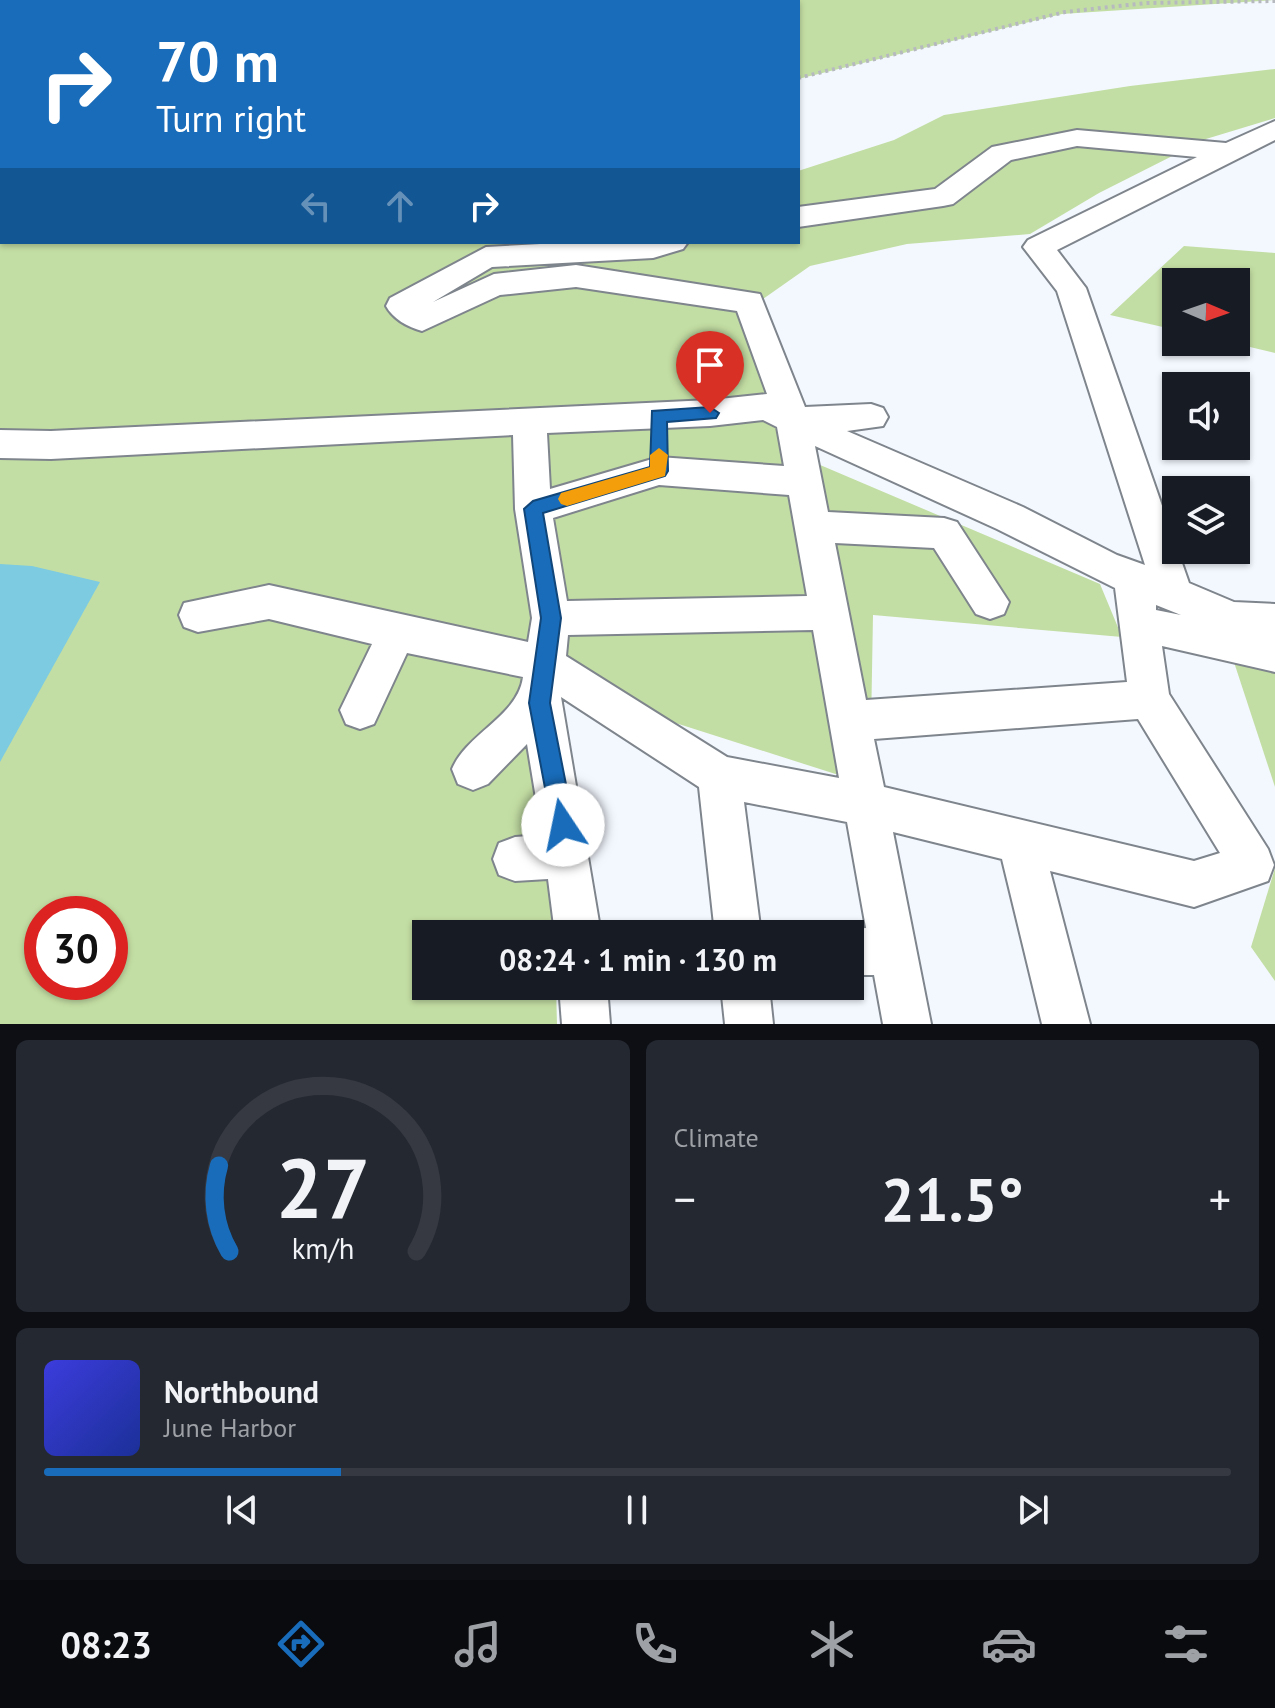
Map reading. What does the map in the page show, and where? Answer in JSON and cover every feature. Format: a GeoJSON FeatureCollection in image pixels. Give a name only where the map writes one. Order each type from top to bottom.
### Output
{"type":"FeatureCollection","features":[{"type":"Feature","properties":{"kind":"street"},"geometry":{"type":"LineString","coordinates":[[1173,593],[1071,288],[1038,247],[1275,129]]}},
{"type":"Feature","properties":{"kind":"street"},"geometry":{"type":"LineString","coordinates":[[800,217],[943,197],[1002,153],[1077,138],[1226,151]]}},
{"type":"Feature","properties":{"kind":"street"},"geometry":{"type":"LineString","coordinates":[[666,244],[653,248],[486,257],[401,306],[422,320],[494,285],[576,276],[749,302],[793,420],[814,527],[865,804],[871,951],[907,1024]]}},
{"type":"Feature","properties":{"kind":"street"},"geometry":{"type":"LineString","coordinates":[[0,444],[51,445],[767,407],[1133,577],[1233,619],[1275,621]]}},
{"type":"Feature","properties":{"kind":"street"},"geometry":{"type":"LineString","coordinates":[[658,415],[659,471]]}},
{"type":"Feature","properties":{"kind":"street"},"geometry":{"type":"LineString","coordinates":[[793,420],[871,417]]}},
{"type":"Feature","properties":{"kind":"street"},"geometry":{"type":"LineString","coordinates":[[529,421],[533,509],[551,618],[542,683],[576,920]]}},
{"type":"Feature","properties":{"kind":"street"},"geometry":{"type":"LineString","coordinates":[[533,509],[659,471],[805,482]]}},
{"type":"Feature","properties":{"kind":"street"},"geometry":{"type":"LineString","coordinates":[[814,527],[944,533],[990,602]]}},
{"type":"Feature","properties":{"kind":"street"},"geometry":{"type":"LineString","coordinates":[[198,615],[269,602],[397,633],[542,683],[719,776],[865,804],[1194,884],[1252,865],[1149,699],[1133,577]]}},
{"type":"Feature","properties":{"kind":"street"},"geometry":{"type":"LineString","coordinates":[[551,618],[829,613]]}},
{"type":"Feature","properties":{"kind":"street"},"geometry":{"type":"LineString","coordinates":[[1139,623],[1275,654]]}},
{"type":"Feature","properties":{"kind":"street"},"geometry":{"type":"LineString","coordinates":[[360,710],[397,633]]}},
{"type":"Feature","properties":{"kind":"street"},"geometry":{"type":"LineString","coordinates":[[473,769],[542,683]]}},
{"type":"Feature","properties":{"kind":"street"},"geometry":{"type":"LineString","coordinates":[[849,721],[1149,699]]}},
{"type":"Feature","properties":{"kind":"street"},"geometry":{"type":"LineString","coordinates":[[719,776],[736,920]]}},
{"type":"Feature","properties":{"kind":"street"},"geometry":{"type":"LineString","coordinates":[[1020,842],[1066,1024]]}},
{"type":"Feature","properties":{"kind":"street"},"geometry":{"type":"LineString","coordinates":[[515,859],[568,856]]}},
{"type":"Feature","properties":{"kind":"street"},"geometry":{"type":"LineString","coordinates":[[584,1000],[586,1024]]}},
{"type":"Feature","properties":{"kind":"street"},"geometry":{"type":"LineString","coordinates":[[746,1000],[749,1024]]}},
{"type":"Feature","properties":{"kind":"path"},"geometry":{"type":"LineString","coordinates":[[800,77],[999,27],[1103,6],[1182,0],[1275,1]]}},
{"type":"Feature","properties":{"kind":"green space"},"geometry":{"type":"Polygon","coordinates":[[[800,0],[1275,0],[1062,14],[800,79],[800,0]]]}},
{"type":"Feature","properties":{"kind":"green space"},"geometry":{"type":"Polygon","coordinates":[[[1275,69],[1275,118],[1206,139],[1099,193],[1030,234],[907,244],[810,266],[763,299],[792,453],[1100,584],[1122,637],[873,615],[870,785],[547,682],[554,920],[412,920],[412,1000],[556,1000],[557,1024],[0,1024],[0,244],[800,244],[800,170],[894,140],[944,115],[1130,86],[1275,69]]]}},
{"type":"Feature","properties":{"kind":"green space"},"geometry":{"type":"Polygon","coordinates":[[[1184,246],[1275,253],[1275,353],[1250,347],[1250,268],[1162,268],[1162,327],[1110,315],[1184,246]]]}},
{"type":"Feature","properties":{"kind":"green space"},"geometry":{"type":"Polygon","coordinates":[[[1275,645],[1275,787],[1229,647],[1275,645]]]}},
{"type":"Feature","properties":{"kind":"green space"},"geometry":{"type":"Polygon","coordinates":[[[1275,868],[1275,981],[1251,947],[1275,868]]]}},
{"type":"Feature","properties":{"kind":"water"},"geometry":{"type":"Polygon","coordinates":[[[0,564],[32,566],[100,582],[0,762],[0,564]]]}},
{"type":"Feature","properties":{"kind":"slow traffic"},"geometry":{"type":"LineString","coordinates":[[567,499],[659,471],[659,455]]}},
{"type":"Feature","properties":{"kind":"route"},"geometry":{"type":"LineString","coordinates":[[563,825],[540,703],[551,618],[533,509],[659,471],[658,415],[710,413]]}}]}
